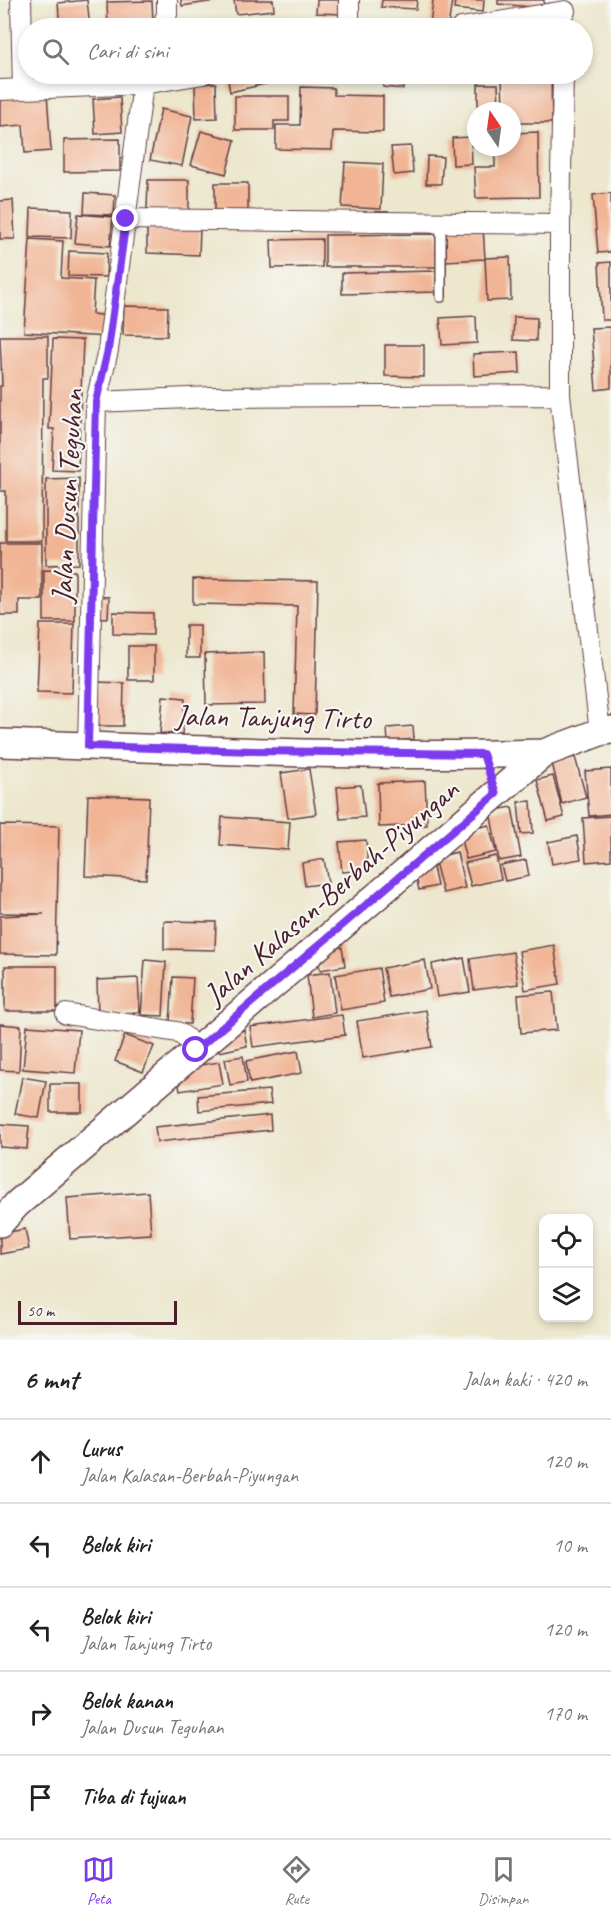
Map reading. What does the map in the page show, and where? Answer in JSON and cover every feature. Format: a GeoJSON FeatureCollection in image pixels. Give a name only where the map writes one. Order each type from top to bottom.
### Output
{"type":"FeatureCollection","features":[{"type":"Feature","properties":{"kind":"street"},"geometry":{"type":"LineString","coordinates":[[21,0],[21,18]]}},
{"type":"Feature","properties":{"kind":"street"},"geometry":{"type":"LineString","coordinates":[[165,18],[167,0]]}},
{"type":"Feature","properties":{"kind":"street"},"geometry":{"type":"LineString","coordinates":[[349,0],[349,18]]}},
{"type":"Feature","properties":{"kind":"street"},"geometry":{"type":"LineString","coordinates":[[530,18],[565,13]]}},
{"type":"Feature","properties":{"kind":"street"},"geometry":{"type":"LineString","coordinates":[[23,84],[23,89]]}},
{"type":"Feature","properties":{"kind":"street"},"geometry":{"type":"LineString","coordinates":[[0,90],[84,84]]}},
{"type":"Feature","properties":{"kind":"street","name":"Jalan Dusun Teguhan"},"geometry":{"type":"LineString","coordinates":[[88,746],[96,402],[108,350],[144,84]]}},
{"type":"Feature","properties":{"kind":"street"},"geometry":{"type":"LineString","coordinates":[[563,84],[560,395],[605,731]]}},
{"type":"Feature","properties":{"kind":"street"},"geometry":{"type":"LineString","coordinates":[[126,219],[560,224]]}},
{"type":"Feature","properties":{"kind":"street"},"geometry":{"type":"LineString","coordinates":[[96,402],[211,397],[560,395]]}},
{"type":"Feature","properties":{"kind":"street","name":"Jalan Kalasan-Berbah-Piyungan"},"geometry":{"type":"LineString","coordinates":[[0,1223],[17,1204],[544,753],[605,731]]}},
{"type":"Feature","properties":{"kind":"street","name":"Jalan Tanjung Tirto"},"geometry":{"type":"LineString","coordinates":[[0,742],[254,751],[544,753]]}},
{"type":"Feature","properties":{"kind":"street"},"geometry":{"type":"LineString","coordinates":[[483,754],[496,794]]}},
{"type":"Feature","properties":{"kind":"street"},"geometry":{"type":"LineString","coordinates":[[66,1014],[177,1032],[185,1037],[196,1050]]}},
{"type":"Feature","properties":{"kind":"lane"},"geometry":{"type":"LineString","coordinates":[[441,223],[441,297]]}},
{"type":"Feature","properties":{"kind":"building"},"geometry":{"type":"Polygon","coordinates":[[[87,0],[89,18],[59,18],[58,3],[87,0]]]}},
{"type":"Feature","properties":{"kind":"building"},"geometry":{"type":"Polygon","coordinates":[[[181,0],[214,0],[214,1],[182,6],[181,0]]]}},
{"type":"Feature","properties":{"kind":"building"},"geometry":{"type":"Polygon","coordinates":[[[234,0],[273,0],[274,10],[236,14],[234,0]]]}},
{"type":"Feature","properties":{"kind":"building"},"geometry":{"type":"Polygon","coordinates":[[[317,0],[343,0],[342,14],[316,13],[317,0]]]}},
{"type":"Feature","properties":{"kind":"building"},"geometry":{"type":"Polygon","coordinates":[[[382,0],[417,0],[416,9],[381,7],[382,0]]]}},
{"type":"Feature","properties":{"kind":"building"},"geometry":{"type":"Polygon","coordinates":[[[433,0],[452,0],[449,18],[431,18],[433,0]]]}},
{"type":"Feature","properties":{"kind":"building"},"geometry":{"type":"Polygon","coordinates":[[[455,0],[484,0],[483,12],[454,9],[455,0]]]}},
{"type":"Feature","properties":{"kind":"building"},"geometry":{"type":"Polygon","coordinates":[[[498,0],[544,0],[543,8],[498,4],[498,0]]]}},
{"type":"Feature","properties":{"kind":"building"},"geometry":{"type":"Polygon","coordinates":[[[152,1],[153,18],[108,18],[107,2],[152,1]]]}},
{"type":"Feature","properties":{"kind":"building"},"geometry":{"type":"Polygon","coordinates":[[[195,84],[216,84],[217,118],[196,119],[195,84]]]}},
{"type":"Feature","properties":{"kind":"building"},"geometry":{"type":"Polygon","coordinates":[[[229,84],[265,84],[230,92],[229,84]]]}},
{"type":"Feature","properties":{"kind":"building"},"geometry":{"type":"Polygon","coordinates":[[[383,84],[404,84],[403,89],[383,87],[383,84]]]}},
{"type":"Feature","properties":{"kind":"building"},"geometry":{"type":"Polygon","coordinates":[[[478,84],[498,84],[499,102],[478,102],[478,84]]]}},
{"type":"Feature","properties":{"kind":"building"},"geometry":{"type":"Polygon","coordinates":[[[502,84],[551,84],[552,123],[521,123],[521,102],[503,102],[502,84]]]}},
{"type":"Feature","properties":{"kind":"building"},"geometry":{"type":"Polygon","coordinates":[[[301,87],[334,88],[334,95],[383,96],[383,132],[333,131],[332,150],[276,149],[276,125],[300,125],[301,87]]]}},
{"type":"Feature","properties":{"kind":"building"},"geometry":{"type":"Polygon","coordinates":[[[47,93],[51,151],[25,153],[23,125],[0,127],[0,97],[47,93]]]}},
{"type":"Feature","properties":{"kind":"building"},"geometry":{"type":"Polygon","coordinates":[[[235,96],[289,96],[289,121],[274,121],[274,130],[235,130],[235,96]]]}},
{"type":"Feature","properties":{"kind":"building"},"geometry":{"type":"Polygon","coordinates":[[[120,97],[122,132],[95,134],[93,99],[120,97]]]}},
{"type":"Feature","properties":{"kind":"building"},"geometry":{"type":"Polygon","coordinates":[[[161,109],[192,116],[182,166],[150,160],[161,109]]]}},
{"type":"Feature","properties":{"kind":"building"},"geometry":{"type":"Polygon","coordinates":[[[201,131],[235,140],[226,174],[191,165],[201,131]]]}},
{"type":"Feature","properties":{"kind":"building"},"geometry":{"type":"Polygon","coordinates":[[[538,132],[539,197],[476,198],[474,167],[495,167],[495,156],[521,156],[521,133],[538,132]]]}},
{"type":"Feature","properties":{"kind":"building"},"geometry":{"type":"Polygon","coordinates":[[[467,137],[467,156],[472,156],[472,164],[453,165],[452,138],[467,137]]]}},
{"type":"Feature","properties":{"kind":"building"},"geometry":{"type":"Polygon","coordinates":[[[120,139],[120,171],[64,172],[64,140],[120,139]]]}},
{"type":"Feature","properties":{"kind":"building"},"geometry":{"type":"Polygon","coordinates":[[[411,146],[413,173],[394,175],[391,147],[411,146]]]}},
{"type":"Feature","properties":{"kind":"building"},"geometry":{"type":"Polygon","coordinates":[[[427,156],[443,157],[441,184],[426,184],[427,156]]]}},
{"type":"Feature","properties":{"kind":"building"},"geometry":{"type":"Polygon","coordinates":[[[345,162],[383,164],[381,209],[342,207],[345,162]]]}},
{"type":"Feature","properties":{"kind":"building"},"geometry":{"type":"Polygon","coordinates":[[[148,180],[189,180],[189,210],[147,210],[148,180]]]}},
{"type":"Feature","properties":{"kind":"building"},"geometry":{"type":"Polygon","coordinates":[[[215,183],[248,183],[248,212],[215,211],[215,183]]]}},
{"type":"Feature","properties":{"kind":"building"},"geometry":{"type":"Polygon","coordinates":[[[85,193],[115,195],[114,215],[84,214],[85,193]]]}},
{"type":"Feature","properties":{"kind":"building"},"geometry":{"type":"Polygon","coordinates":[[[611,193],[611,252],[598,253],[593,195],[611,193]]]}},
{"type":"Feature","properties":{"kind":"building"},"geometry":{"type":"Polygon","coordinates":[[[13,200],[15,239],[0,239],[0,201],[13,200]]]}},
{"type":"Feature","properties":{"kind":"building"},"geometry":{"type":"Polygon","coordinates":[[[31,208],[72,210],[71,238],[30,237],[31,208]]]}},
{"type":"Feature","properties":{"kind":"building"},"geometry":{"type":"Polygon","coordinates":[[[78,214],[113,217],[110,246],[75,243],[78,214]]]}},
{"type":"Feature","properties":{"kind":"building"},"geometry":{"type":"Polygon","coordinates":[[[147,227],[200,228],[199,255],[147,253],[147,227]]]}},
{"type":"Feature","properties":{"kind":"building"},"geometry":{"type":"Polygon","coordinates":[[[483,227],[485,259],[445,261],[444,228],[483,227]]]}},
{"type":"Feature","properties":{"kind":"building"},"geometry":{"type":"Polygon","coordinates":[[[437,234],[437,267],[325,267],[325,235],[437,234]]]}},
{"type":"Feature","properties":{"kind":"building"},"geometry":{"type":"Polygon","coordinates":[[[30,239],[63,241],[61,278],[94,280],[92,314],[109,316],[108,337],[24,332],[30,239]]]}},
{"type":"Feature","properties":{"kind":"building"},"geometry":{"type":"Polygon","coordinates":[[[322,239],[322,267],[272,268],[271,240],[322,239]]]}},
{"type":"Feature","properties":{"kind":"building"},"geometry":{"type":"Polygon","coordinates":[[[69,251],[107,253],[106,277],[68,276],[69,251]]]}},
{"type":"Feature","properties":{"kind":"building"},"geometry":{"type":"Polygon","coordinates":[[[510,257],[511,300],[487,301],[485,258],[510,257]]]}},
{"type":"Feature","properties":{"kind":"building"},"geometry":{"type":"Polygon","coordinates":[[[611,262],[611,320],[602,320],[599,263],[611,262]]]}},
{"type":"Feature","properties":{"kind":"building"},"geometry":{"type":"Polygon","coordinates":[[[436,271],[438,292],[342,294],[342,273],[436,271]]]}},
{"type":"Feature","properties":{"kind":"building"},"geometry":{"type":"Polygon","coordinates":[[[124,306],[168,307],[167,336],[123,335],[124,306]]]}},
{"type":"Feature","properties":{"kind":"building"},"geometry":{"type":"Polygon","coordinates":[[[476,316],[477,343],[442,345],[440,318],[476,316]]]}},
{"type":"Feature","properties":{"kind":"building"},"geometry":{"type":"Polygon","coordinates":[[[514,317],[537,318],[536,341],[513,340],[514,317]]]}},
{"type":"Feature","properties":{"kind":"building"},"geometry":{"type":"Polygon","coordinates":[[[611,327],[611,388],[596,390],[591,328],[611,327]]]}},
{"type":"Feature","properties":{"kind":"building"},"geometry":{"type":"Polygon","coordinates":[[[0,336],[48,336],[48,378],[43,378],[42,541],[6,541],[6,491],[0,491],[0,386],[2,386],[0,336]]]}},
{"type":"Feature","properties":{"kind":"building"},"geometry":{"type":"Polygon","coordinates":[[[53,339],[83,340],[78,471],[52,470],[54,429],[49,429],[53,339]]]}},
{"type":"Feature","properties":{"kind":"building"},"geometry":{"type":"Polygon","coordinates":[[[385,345],[424,345],[424,377],[385,376],[385,345]]]}},
{"type":"Feature","properties":{"kind":"building"},"geometry":{"type":"Polygon","coordinates":[[[519,352],[520,373],[474,376],[473,354],[519,352]]]}},
{"type":"Feature","properties":{"kind":"building"},"geometry":{"type":"Polygon","coordinates":[[[79,478],[79,564],[46,565],[46,479],[79,478]]]}},
{"type":"Feature","properties":{"kind":"building"},"geometry":{"type":"Polygon","coordinates":[[[0,543],[42,543],[42,600],[19,600],[19,615],[0,615],[0,543]]]}},
{"type":"Feature","properties":{"kind":"building"},"geometry":{"type":"Polygon","coordinates":[[[44,570],[75,571],[75,621],[44,621],[44,570]]]}},
{"type":"Feature","properties":{"kind":"building"},"geometry":{"type":"Polygon","coordinates":[[[193,579],[318,581],[315,715],[294,714],[297,606],[193,604],[193,579]]]}},
{"type":"Feature","properties":{"kind":"building"},"geometry":{"type":"Polygon","coordinates":[[[93,596],[109,597],[108,618],[92,617],[93,596]]]}},
{"type":"Feature","properties":{"kind":"building"},"geometry":{"type":"Polygon","coordinates":[[[113,612],[153,613],[153,635],[113,634],[113,612]]]}},
{"type":"Feature","properties":{"kind":"building"},"geometry":{"type":"Polygon","coordinates":[[[40,624],[74,624],[72,693],[37,692],[40,624]]]}},
{"type":"Feature","properties":{"kind":"building"},"geometry":{"type":"Polygon","coordinates":[[[186,625],[200,625],[200,658],[186,658],[186,625]]]}},
{"type":"Feature","properties":{"kind":"building"},"geometry":{"type":"Polygon","coordinates":[[[128,646],[154,646],[154,680],[128,680],[128,646]]]}},
{"type":"Feature","properties":{"kind":"building"},"geometry":{"type":"Polygon","coordinates":[[[264,652],[265,704],[206,705],[205,654],[264,652]]]}},
{"type":"Feature","properties":{"kind":"building"},"geometry":{"type":"Polygon","coordinates":[[[98,682],[124,683],[123,726],[97,726],[98,682]]]}},
{"type":"Feature","properties":{"kind":"building"},"geometry":{"type":"Polygon","coordinates":[[[163,696],[185,698],[182,734],[160,733],[163,696]]]}},
{"type":"Feature","properties":{"kind":"building"},"geometry":{"type":"Polygon","coordinates":[[[413,726],[414,739],[388,742],[387,728],[413,726]]]}},
{"type":"Feature","properties":{"kind":"building"},"geometry":{"type":"Polygon","coordinates":[[[575,757],[586,797],[562,804],[552,763],[575,757]]]}},
{"type":"Feature","properties":{"kind":"building"},"geometry":{"type":"Polygon","coordinates":[[[309,769],[316,814],[288,818],[281,773],[309,769]]]}},
{"type":"Feature","properties":{"kind":"building"},"geometry":{"type":"Polygon","coordinates":[[[611,769],[611,814],[589,816],[585,771],[611,769]]]}},
{"type":"Feature","properties":{"kind":"building"},"geometry":{"type":"Polygon","coordinates":[[[553,776],[564,817],[548,821],[537,780],[553,776]]]}},
{"type":"Feature","properties":{"kind":"building"},"geometry":{"type":"Polygon","coordinates":[[[425,781],[427,825],[379,827],[378,783],[425,781]]]}},
{"type":"Feature","properties":{"kind":"building"},"geometry":{"type":"Polygon","coordinates":[[[361,785],[365,817],[340,819],[337,787],[361,785]]]}},
{"type":"Feature","properties":{"kind":"building"},"geometry":{"type":"Polygon","coordinates":[[[88,795],[149,797],[146,879],[85,876],[88,795]]]}},
{"type":"Feature","properties":{"kind":"building"},"geometry":{"type":"Polygon","coordinates":[[[531,801],[533,833],[521,834],[518,802],[531,801]]]}},
{"type":"Feature","properties":{"kind":"building"},"geometry":{"type":"Polygon","coordinates":[[[512,807],[521,857],[499,861],[490,811],[512,807]]]}},
{"type":"Feature","properties":{"kind":"building"},"geometry":{"type":"Polygon","coordinates":[[[611,816],[611,860],[586,862],[583,818],[611,816]]]}},
{"type":"Feature","properties":{"kind":"building"},"geometry":{"type":"Polygon","coordinates":[[[222,817],[290,822],[288,850],[220,845],[222,817]]]}},
{"type":"Feature","properties":{"kind":"building"},"geometry":{"type":"Polygon","coordinates":[[[0,825],[59,826],[56,955],[0,954],[0,916],[44,914],[0,913],[0,825]]]}},
{"type":"Feature","properties":{"kind":"building"},"geometry":{"type":"Polygon","coordinates":[[[489,825],[496,852],[466,859],[459,832],[489,825]]]}},
{"type":"Feature","properties":{"kind":"building"},"geometry":{"type":"Polygon","coordinates":[[[577,836],[581,859],[552,864],[548,842],[577,836]]]}},
{"type":"Feature","properties":{"kind":"building"},"geometry":{"type":"Polygon","coordinates":[[[366,840],[368,870],[342,872],[339,842],[366,840]]]}},
{"type":"Feature","properties":{"kind":"building"},"geometry":{"type":"Polygon","coordinates":[[[457,852],[465,888],[443,893],[434,858],[457,852]]]}},
{"type":"Feature","properties":{"kind":"building"},"geometry":{"type":"Polygon","coordinates":[[[496,856],[501,879],[471,886],[465,863],[496,856]]]}},
{"type":"Feature","properties":{"kind":"building"},"geometry":{"type":"Polygon","coordinates":[[[324,859],[328,883],[305,886],[302,863],[324,859]]]}},
{"type":"Feature","properties":{"kind":"building"},"geometry":{"type":"Polygon","coordinates":[[[526,860],[529,876],[505,881],[501,865],[526,860]]]}},
{"type":"Feature","properties":{"kind":"building"},"geometry":{"type":"Polygon","coordinates":[[[432,863],[437,886],[419,890],[414,866],[432,863]]]}},
{"type":"Feature","properties":{"kind":"building"},"geometry":{"type":"Polygon","coordinates":[[[164,921],[216,922],[215,950],[164,949],[164,921]]]}},
{"type":"Feature","properties":{"kind":"building"},"geometry":{"type":"Polygon","coordinates":[[[554,945],[560,984],[525,990],[519,951],[554,945]]]}},
{"type":"Feature","properties":{"kind":"building"},"geometry":{"type":"Polygon","coordinates":[[[342,947],[345,966],[320,970],[317,951],[342,947]]]}},
{"type":"Feature","properties":{"kind":"building"},"geometry":{"type":"Polygon","coordinates":[[[513,952],[518,984],[474,990],[470,959],[513,952]]]}},
{"type":"Feature","properties":{"kind":"building"},"geometry":{"type":"Polygon","coordinates":[[[464,958],[470,992],[437,997],[432,964],[464,958]]]}},
{"type":"Feature","properties":{"kind":"building"},"geometry":{"type":"Polygon","coordinates":[[[145,960],[166,962],[163,1016],[141,1015],[145,960]]]}},
{"type":"Feature","properties":{"kind":"building"},"geometry":{"type":"Polygon","coordinates":[[[425,960],[430,989],[389,997],[383,968],[425,960]]]}},
{"type":"Feature","properties":{"kind":"building"},"geometry":{"type":"Polygon","coordinates":[[[5,966],[57,966],[57,1011],[5,1011],[5,966]]]}},
{"type":"Feature","properties":{"kind":"building"},"geometry":{"type":"Polygon","coordinates":[[[379,968],[384,1003],[341,1010],[335,975],[379,968]]]}},
{"type":"Feature","properties":{"kind":"building"},"geometry":{"type":"Polygon","coordinates":[[[330,972],[335,1013],[312,1017],[307,975],[330,972]]]}},
{"type":"Feature","properties":{"kind":"building"},"geometry":{"type":"Polygon","coordinates":[[[173,977],[193,978],[190,1024],[170,1023],[173,977]]]}},
{"type":"Feature","properties":{"kind":"building"},"geometry":{"type":"Polygon","coordinates":[[[138,978],[140,1012],[98,1014],[97,980],[138,978]]]}},
{"type":"Feature","properties":{"kind":"building"},"geometry":{"type":"Polygon","coordinates":[[[553,992],[557,1030],[521,1033],[518,995],[553,992]]]}},
{"type":"Feature","properties":{"kind":"building"},"geometry":{"type":"Polygon","coordinates":[[[426,1010],[432,1047],[363,1058],[357,1021],[426,1010]]]}},
{"type":"Feature","properties":{"kind":"building"},"geometry":{"type":"Polygon","coordinates":[[[342,1015],[345,1035],[253,1047],[250,1027],[342,1015]]]}},
{"type":"Feature","properties":{"kind":"building"},"geometry":{"type":"Polygon","coordinates":[[[0,1024],[21,1026],[19,1071],[0,1070],[0,1024]]]}},
{"type":"Feature","properties":{"kind":"building"},"geometry":{"type":"Polygon","coordinates":[[[27,1026],[79,1030],[75,1073],[23,1069],[27,1026]]]}},
{"type":"Feature","properties":{"kind":"building"},"geometry":{"type":"Polygon","coordinates":[[[244,1030],[247,1046],[219,1052],[216,1036],[244,1030]]]}},
{"type":"Feature","properties":{"kind":"building"},"geometry":{"type":"Polygon","coordinates":[[[125,1035],[154,1046],[143,1072],[115,1061],[125,1035]]]}},
{"type":"Feature","properties":{"kind":"building"},"geometry":{"type":"Polygon","coordinates":[[[298,1051],[302,1073],[250,1083],[246,1061],[298,1051]]]}},
{"type":"Feature","properties":{"kind":"building"},"geometry":{"type":"Polygon","coordinates":[[[243,1056],[247,1082],[230,1085],[225,1059],[243,1056]]]}},
{"type":"Feature","properties":{"kind":"building"},"geometry":{"type":"Polygon","coordinates":[[[219,1062],[223,1084],[180,1091],[176,1069],[219,1062]]]}},
{"type":"Feature","properties":{"kind":"building"},"geometry":{"type":"Polygon","coordinates":[[[22,1077],[46,1081],[39,1118],[15,1114],[22,1077]]]}},
{"type":"Feature","properties":{"kind":"building"},"geometry":{"type":"Polygon","coordinates":[[[50,1084],[82,1084],[82,1112],[50,1112],[50,1084]]]}},
{"type":"Feature","properties":{"kind":"building"},"geometry":{"type":"Polygon","coordinates":[[[269,1090],[271,1104],[199,1111],[198,1096],[269,1090]]]}},
{"type":"Feature","properties":{"kind":"building"},"geometry":{"type":"Polygon","coordinates":[[[270,1115],[271,1130],[157,1142],[155,1127],[270,1115]]]}},
{"type":"Feature","properties":{"kind":"building"},"geometry":{"type":"Polygon","coordinates":[[[0,1124],[29,1126],[27,1149],[0,1147],[0,1124]]]}},
{"type":"Feature","properties":{"kind":"building"},"geometry":{"type":"Polygon","coordinates":[[[148,1192],[151,1234],[70,1239],[67,1198],[148,1192]]]}},
{"type":"Feature","properties":{"kind":"building"},"geometry":{"type":"Polygon","coordinates":[[[25,1229],[29,1249],[0,1254],[0,1234],[25,1229]]]}},
{"type":"Feature","properties":{"kind":"route"},"geometry":{"type":"LineString","coordinates":[[126,219],[108,350],[96,402],[88,746],[483,754],[496,794],[196,1050]]}}]}
